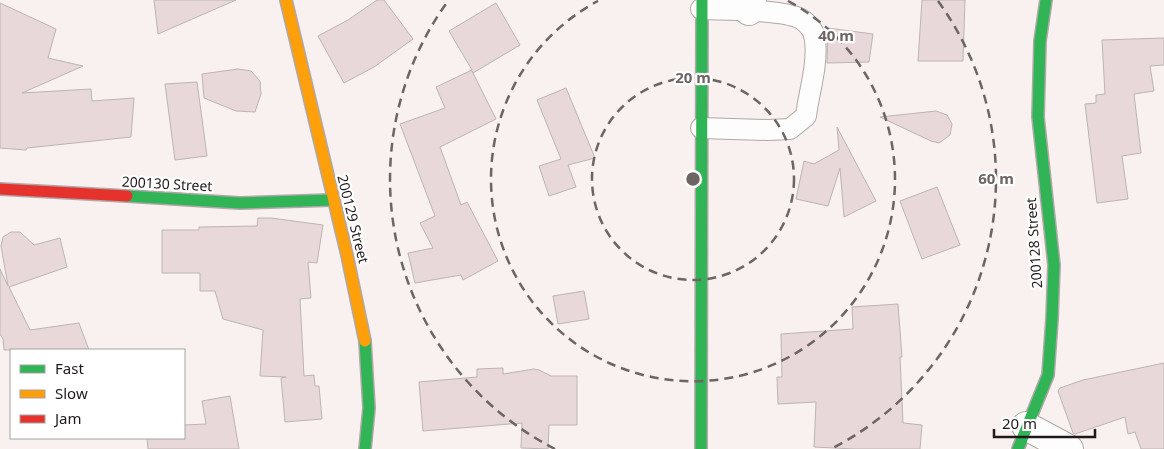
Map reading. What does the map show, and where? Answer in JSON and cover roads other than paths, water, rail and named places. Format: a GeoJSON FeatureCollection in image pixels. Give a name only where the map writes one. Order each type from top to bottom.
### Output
{"type":"FeatureCollection","features":[{"type":"Feature","properties":{"kind":"street","name":"200129 Street"},"geometry":{"type":"LineString","coordinates":[[286,0],[364,333],[369,408],[365,449]]}},
{"type":"Feature","properties":{"kind":"street","name":"200128 Street"},"geometry":{"type":"LineString","coordinates":[[1022,438],[1048,375],[1052,319],[1054,265],[1038,117],[1040,42],[1046,0]]}},
{"type":"Feature","properties":{"kind":"street"},"geometry":{"type":"LineString","coordinates":[[701,449],[702,4]]}},
{"type":"Feature","properties":{"kind":"street","name":"200130 Street"},"geometry":{"type":"LineString","coordinates":[[0,189],[240,203],[332,200]]}},
{"type":"Feature","properties":{"kind":"street"},"geometry":{"type":"LineString","coordinates":[[1022,438],[1069,449]]}},
{"type":"Feature","properties":{"kind":"lane"},"geometry":{"type":"LineString","coordinates":[[701,128],[790,129],[806,116],[808,96],[813,84],[815,40],[811,27],[799,18],[766,11],[751,5],[702,4]]}}]}
